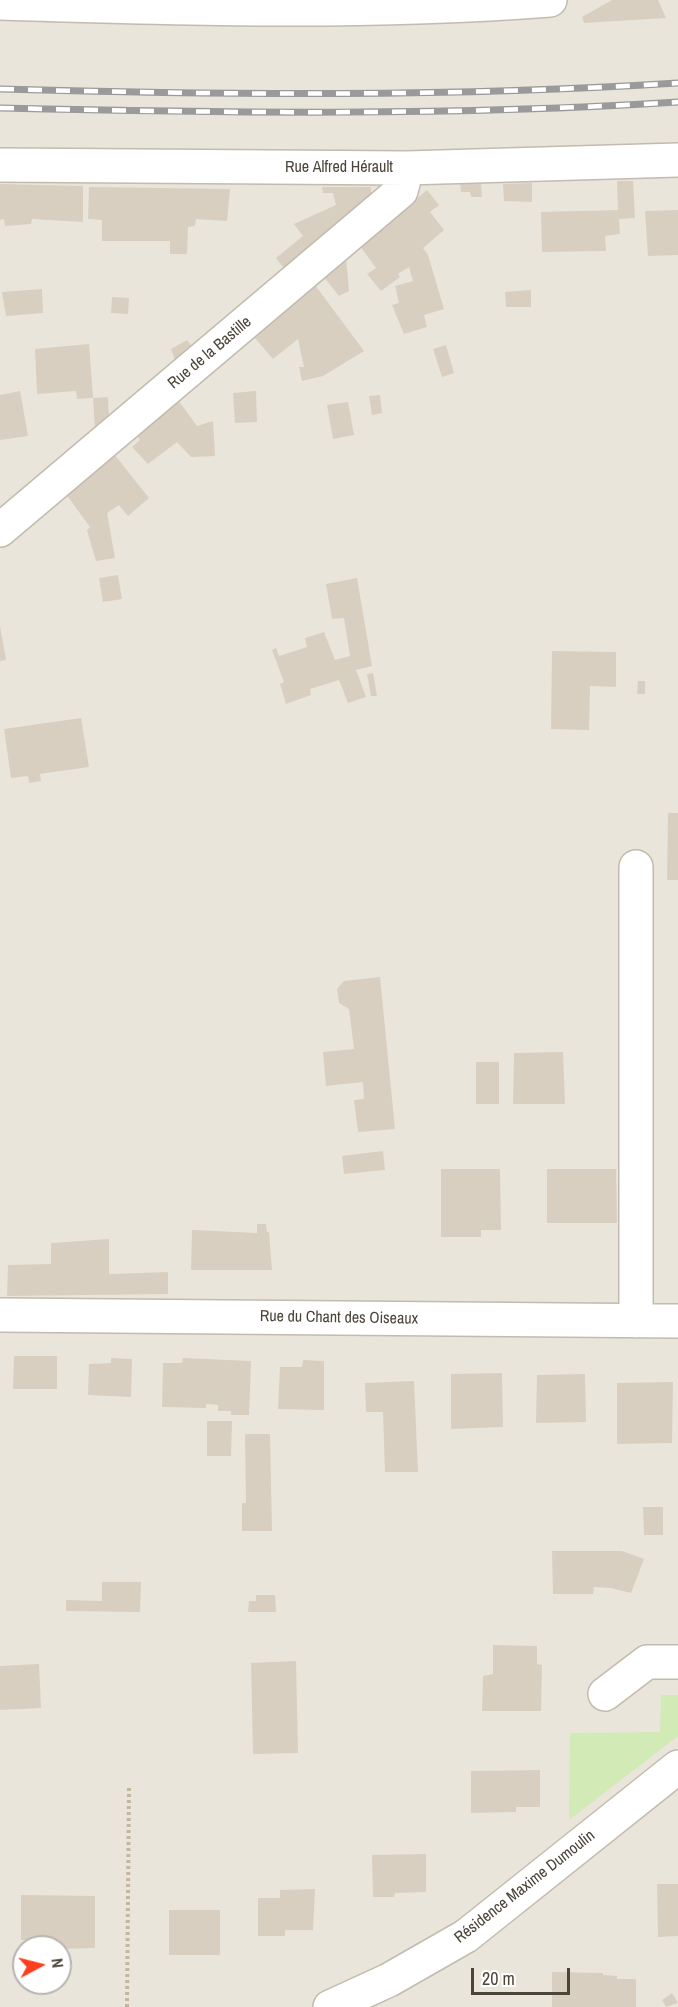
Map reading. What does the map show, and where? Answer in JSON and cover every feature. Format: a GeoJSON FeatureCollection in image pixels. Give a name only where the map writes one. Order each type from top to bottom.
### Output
{"type":"FeatureCollection","features":[{"type":"Feature","properties":{"kind":"street"},"geometry":{"type":"LineString","coordinates":[[0,3],[237,10],[550,0]]}},
{"type":"Feature","properties":{"kind":"street","name":"Rue Alfred Hérault"},"geometry":{"type":"LineString","coordinates":[[0,165],[407,168],[678,160]]}},
{"type":"Feature","properties":{"kind":"street","name":"Rue de la Bastille"},"geometry":{"type":"LineString","coordinates":[[0,530],[401,191],[407,168]]}},
{"type":"Feature","properties":{"kind":"street"},"geometry":{"type":"LineString","coordinates":[[636,867],[636,1321]]}},
{"type":"Feature","properties":{"kind":"street","name":"Rue du Chant des Oiseaux"},"geometry":{"type":"LineString","coordinates":[[0,1315],[678,1321]]}},
{"type":"Feature","properties":{"kind":"street"},"geometry":{"type":"LineString","coordinates":[[605,1694],[647,1662],[678,1662]]}},
{"type":"Feature","properties":{"kind":"street","name":"Résidence Maxime Dumoulin"},"geometry":{"type":"LineString","coordinates":[[330,2007],[389,1980],[466,1936],[678,1767]]}},
{"type":"Feature","properties":{"kind":"path"},"geometry":{"type":"LineString","coordinates":[[127,2007],[129,1787]]}},
{"type":"Feature","properties":{"kind":"shaded area"},"geometry":{"type":"Polygon","coordinates":[[[0,0],[678,0],[678,2007],[0,2007],[0,0]]]}},
{"type":"Feature","properties":{"kind":"green space"},"geometry":{"type":"Polygon","coordinates":[[[661,1695],[678,1695],[678,1736],[569,1820],[570,1733],[660,1732],[661,1695]]]}},
{"type":"Feature","properties":{"kind":"building"},"geometry":{"type":"Polygon","coordinates":[[[612,0],[658,0],[666,18],[584,23],[582,17],[612,0]]]}},
{"type":"Feature","properties":{"kind":"building"},"geometry":{"type":"Polygon","coordinates":[[[617,181],[633,181],[635,218],[619,219],[620,234],[605,236],[606,251],[542,252],[541,212],[618,210],[617,181]]]}},
{"type":"Feature","properties":{"kind":"building"},"geometry":{"type":"Polygon","coordinates":[[[532,183],[532,202],[504,201],[503,184],[532,183]]]}},
{"type":"Feature","properties":{"kind":"building"},"geometry":{"type":"Polygon","coordinates":[[[0,184],[83,186],[83,222],[32,219],[31,224],[5,226],[4,219],[0,220],[0,184]]]}},
{"type":"Feature","properties":{"kind":"building"},"geometry":{"type":"Polygon","coordinates":[[[460,184],[481,184],[482,197],[471,197],[470,192],[461,192],[460,184]]]}},
{"type":"Feature","properties":{"kind":"building"},"geometry":{"type":"Polygon","coordinates":[[[89,187],[230,189],[227,221],[196,219],[195,226],[188,227],[187,254],[170,254],[170,241],[102,241],[102,220],[88,219],[89,187]]]}},
{"type":"Feature","properties":{"kind":"building"},"geometry":{"type":"Polygon","coordinates":[[[322,187],[371,187],[371,199],[286,271],[276,258],[303,236],[294,224],[336,205],[333,193],[323,193],[322,187]]]}},
{"type":"Feature","properties":{"kind":"building"},"geometry":{"type":"Polygon","coordinates":[[[427,190],[439,205],[430,212],[444,230],[423,248],[428,255],[444,309],[424,315],[427,327],[404,334],[392,305],[399,303],[395,286],[413,281],[409,267],[398,274],[400,277],[381,291],[367,274],[376,268],[360,246],[427,190]]]}},
{"type":"Feature","properties":{"kind":"building"},"geometry":{"type":"Polygon","coordinates":[[[678,210],[678,255],[648,256],[645,211],[678,210]]]}},
{"type":"Feature","properties":{"kind":"building"},"geometry":{"type":"Polygon","coordinates":[[[346,258],[349,291],[339,296],[324,277],[346,258]]]}},
{"type":"Feature","properties":{"kind":"building"},"geometry":{"type":"Polygon","coordinates":[[[315,285],[364,351],[323,376],[302,381],[299,367],[304,367],[298,339],[273,359],[254,337],[315,285]]]}},
{"type":"Feature","properties":{"kind":"building"},"geometry":{"type":"Polygon","coordinates":[[[42,289],[43,313],[6,316],[2,292],[42,289]]]}},
{"type":"Feature","properties":{"kind":"building"},"geometry":{"type":"Polygon","coordinates":[[[531,290],[531,307],[506,307],[505,292],[531,290]]]}},
{"type":"Feature","properties":{"kind":"building"},"geometry":{"type":"Polygon","coordinates":[[[112,297],[129,298],[128,314],[111,313],[112,297]]]}},
{"type":"Feature","properties":{"kind":"building"},"geometry":{"type":"Polygon","coordinates":[[[187,340],[193,348],[176,363],[171,349],[187,340]]]}},
{"type":"Feature","properties":{"kind":"building"},"geometry":{"type":"Polygon","coordinates":[[[89,344],[93,398],[77,399],[76,391],[37,394],[35,349],[89,344]]]}},
{"type":"Feature","properties":{"kind":"building"},"geometry":{"type":"Polygon","coordinates":[[[446,345],[454,373],[442,377],[433,349],[446,345]]]}},
{"type":"Feature","properties":{"kind":"building"},"geometry":{"type":"Polygon","coordinates":[[[20,391],[28,436],[0,440],[0,395],[20,391]]]}},
{"type":"Feature","properties":{"kind":"building"},"geometry":{"type":"Polygon","coordinates":[[[256,391],[257,422],[235,423],[233,393],[256,391]]]}},
{"type":"Feature","properties":{"kind":"building"},"geometry":{"type":"Polygon","coordinates":[[[380,395],[382,413],[372,415],[369,396],[380,395]]]}},
{"type":"Feature","properties":{"kind":"building"},"geometry":{"type":"Polygon","coordinates":[[[108,397],[109,419],[95,431],[93,398],[108,397]]]}},
{"type":"Feature","properties":{"kind":"building"},"geometry":{"type":"Polygon","coordinates":[[[178,400],[197,426],[213,421],[215,456],[191,457],[177,442],[148,464],[132,447],[140,440],[137,435],[178,400]]]}},
{"type":"Feature","properties":{"kind":"building"},"geometry":{"type":"Polygon","coordinates":[[[348,402],[354,435],[333,439],[327,405],[348,402]]]}},
{"type":"Feature","properties":{"kind":"building"},"geometry":{"type":"Polygon","coordinates":[[[114,454],[149,498],[128,516],[119,505],[107,513],[115,558],[96,561],[87,530],[90,527],[66,494],[114,454]]]}},
{"type":"Feature","properties":{"kind":"building"},"geometry":{"type":"Polygon","coordinates":[[[118,575],[122,599],[103,602],[99,578],[118,575]]]}},
{"type":"Feature","properties":{"kind":"building"},"geometry":{"type":"Polygon","coordinates":[[[357,578],[372,666],[356,670],[366,697],[348,703],[339,680],[310,689],[311,695],[286,704],[280,684],[284,682],[272,650],[276,648],[279,656],[307,647],[305,638],[324,632],[335,660],[350,656],[344,618],[332,619],[326,584],[357,578]]]}},
{"type":"Feature","properties":{"kind":"building"},"geometry":{"type":"Polygon","coordinates":[[[0,626],[6,660],[0,661],[0,626]]]}},
{"type":"Feature","properties":{"kind":"building"},"geometry":{"type":"Polygon","coordinates":[[[552,651],[616,652],[616,687],[590,686],[589,730],[551,729],[552,651]]]}},
{"type":"Feature","properties":{"kind":"building"},"geometry":{"type":"Polygon","coordinates":[[[373,673],[377,696],[371,696],[367,674],[373,673]]]}},
{"type":"Feature","properties":{"kind":"building"},"geometry":{"type":"Polygon","coordinates":[[[638,681],[645,681],[645,694],[637,694],[638,681]]]}},
{"type":"Feature","properties":{"kind":"building"},"geometry":{"type":"Polygon","coordinates":[[[81,718],[89,767],[40,774],[41,781],[29,783],[28,776],[11,778],[4,729],[81,718]]]}},
{"type":"Feature","properties":{"kind":"building"},"geometry":{"type":"Polygon","coordinates":[[[668,813],[678,813],[678,880],[667,880],[668,813]]]}},
{"type":"Feature","properties":{"kind":"building"},"geometry":{"type":"Polygon","coordinates":[[[380,977],[395,1129],[358,1132],[354,1100],[364,1099],[363,1082],[326,1086],[323,1052],[354,1049],[349,1009],[339,1003],[337,989],[344,981],[380,977]]]}},
{"type":"Feature","properties":{"kind":"building"},"geometry":{"type":"Polygon","coordinates":[[[563,1052],[565,1104],[513,1104],[514,1053],[563,1052]]]}},
{"type":"Feature","properties":{"kind":"building"},"geometry":{"type":"Polygon","coordinates":[[[476,1062],[499,1062],[499,1104],[476,1104],[476,1062]]]}},
{"type":"Feature","properties":{"kind":"building"},"geometry":{"type":"Polygon","coordinates":[[[383,1151],[385,1170],[344,1174],[342,1156],[383,1151]]]}},
{"type":"Feature","properties":{"kind":"building"},"geometry":{"type":"Polygon","coordinates":[[[441,1169],[500,1169],[501,1230],[481,1230],[481,1237],[441,1237],[441,1169]]]}},
{"type":"Feature","properties":{"kind":"building"},"geometry":{"type":"Polygon","coordinates":[[[547,1169],[616,1169],[617,1223],[547,1223],[547,1169]]]}},
{"type":"Feature","properties":{"kind":"building"},"geometry":{"type":"Polygon","coordinates":[[[257,1224],[266,1224],[267,1232],[269,1232],[272,1270],[191,1270],[192,1230],[257,1233],[257,1224]]]}},
{"type":"Feature","properties":{"kind":"building"},"geometry":{"type":"Polygon","coordinates":[[[109,1239],[109,1274],[168,1272],[168,1294],[7,1296],[8,1265],[51,1264],[51,1243],[109,1239]]]}},
{"type":"Feature","properties":{"kind":"building"},"geometry":{"type":"Polygon","coordinates":[[[14,1356],[57,1356],[57,1389],[13,1389],[14,1356]]]}},
{"type":"Feature","properties":{"kind":"building"},"geometry":{"type":"Polygon","coordinates":[[[111,1358],[132,1359],[131,1397],[88,1395],[89,1364],[111,1363],[111,1358]]]}},
{"type":"Feature","properties":{"kind":"building"},"geometry":{"type":"Polygon","coordinates":[[[183,1358],[251,1361],[249,1415],[231,1415],[231,1411],[218,1411],[218,1405],[206,1404],[206,1408],[162,1407],[163,1363],[182,1363],[183,1358]]]}},
{"type":"Feature","properties":{"kind":"building"},"geometry":{"type":"Polygon","coordinates":[[[303,1360],[324,1361],[324,1410],[278,1409],[280,1367],[302,1367],[303,1360]]]}},
{"type":"Feature","properties":{"kind":"building"},"geometry":{"type":"Polygon","coordinates":[[[502,1373],[503,1427],[451,1429],[451,1374],[502,1373]]]}},
{"type":"Feature","properties":{"kind":"building"},"geometry":{"type":"Polygon","coordinates":[[[585,1374],[586,1422],[536,1423],[537,1375],[585,1374]]]}},
{"type":"Feature","properties":{"kind":"building"},"geometry":{"type":"Polygon","coordinates":[[[414,1381],[418,1472],[385,1472],[383,1412],[366,1412],[365,1383],[414,1381]]]}},
{"type":"Feature","properties":{"kind":"building"},"geometry":{"type":"Polygon","coordinates":[[[673,1382],[672,1443],[617,1444],[617,1383],[673,1382]]]}},
{"type":"Feature","properties":{"kind":"building"},"geometry":{"type":"Polygon","coordinates":[[[207,1421],[232,1421],[231,1456],[207,1456],[207,1421]]]}},
{"type":"Feature","properties":{"kind":"building"},"geometry":{"type":"Polygon","coordinates":[[[245,1434],[270,1434],[272,1531],[242,1531],[242,1503],[246,1503],[245,1434]]]}},
{"type":"Feature","properties":{"kind":"building"},"geometry":{"type":"Polygon","coordinates":[[[643,1507],[663,1507],[663,1535],[644,1535],[643,1507]]]}},
{"type":"Feature","properties":{"kind":"building"},"geometry":{"type":"Polygon","coordinates":[[[552,1551],[622,1551],[644,1559],[631,1593],[594,1587],[593,1594],[553,1594],[552,1551]]]}},
{"type":"Feature","properties":{"kind":"building"},"geometry":{"type":"Polygon","coordinates":[[[102,1582],[141,1582],[140,1612],[66,1611],[66,1600],[102,1601],[102,1582]]]}},
{"type":"Feature","properties":{"kind":"building"},"geometry":{"type":"Polygon","coordinates":[[[256,1595],[275,1595],[276,1612],[248,1612],[249,1601],[256,1601],[256,1595]]]}},
{"type":"Feature","properties":{"kind":"building"},"geometry":{"type":"Polygon","coordinates":[[[493,1645],[537,1646],[537,1664],[542,1665],[541,1711],[482,1711],[483,1676],[493,1674],[493,1645]]]}},
{"type":"Feature","properties":{"kind":"building"},"geometry":{"type":"Polygon","coordinates":[[[296,1661],[298,1753],[253,1754],[251,1663],[296,1661]]]}},
{"type":"Feature","properties":{"kind":"building"},"geometry":{"type":"Polygon","coordinates":[[[39,1664],[41,1708],[0,1710],[0,1666],[39,1664]]]}},
{"type":"Feature","properties":{"kind":"building"},"geometry":{"type":"Polygon","coordinates":[[[540,1770],[540,1807],[516,1807],[516,1812],[471,1813],[471,1771],[540,1770]]]}},
{"type":"Feature","properties":{"kind":"building"},"geometry":{"type":"Polygon","coordinates":[[[426,1854],[426,1892],[395,1893],[394,1897],[373,1897],[372,1855],[426,1854]]]}},
{"type":"Feature","properties":{"kind":"building"},"geometry":{"type":"Polygon","coordinates":[[[657,1884],[678,1884],[678,1936],[658,1937],[657,1884]]]}},
{"type":"Feature","properties":{"kind":"building"},"geometry":{"type":"Polygon","coordinates":[[[315,1889],[313,1930],[285,1930],[285,1936],[258,1936],[258,1898],[280,1898],[280,1890],[315,1889]]]}},
{"type":"Feature","properties":{"kind":"building"},"geometry":{"type":"Polygon","coordinates":[[[21,1895],[95,1896],[95,1948],[72,1949],[72,1935],[21,1935],[21,1895]]]}},
{"type":"Feature","properties":{"kind":"building"},"geometry":{"type":"Polygon","coordinates":[[[169,1910],[220,1910],[220,1955],[169,1955],[169,1910]]]}},
{"type":"Feature","properties":{"kind":"building"},"geometry":{"type":"Polygon","coordinates":[[[552,1972],[603,1973],[603,1975],[617,1976],[617,1979],[636,1979],[636,2007],[552,2007],[552,1972]]]}},
{"type":"Feature","properties":{"kind":"building"},"geometry":{"type":"Polygon","coordinates":[[[672,1993],[678,2003],[666,2007],[662,2000],[672,1993]]]}},
{"type":"Feature","properties":{"kind":"railway"},"geometry":{"type":"LineString","coordinates":[[0,89],[339,94],[508,91],[678,83]]}},
{"type":"Feature","properties":{"kind":"railway"},"geometry":{"type":"LineString","coordinates":[[0,108],[339,112],[508,110],[678,102]]}}]}
